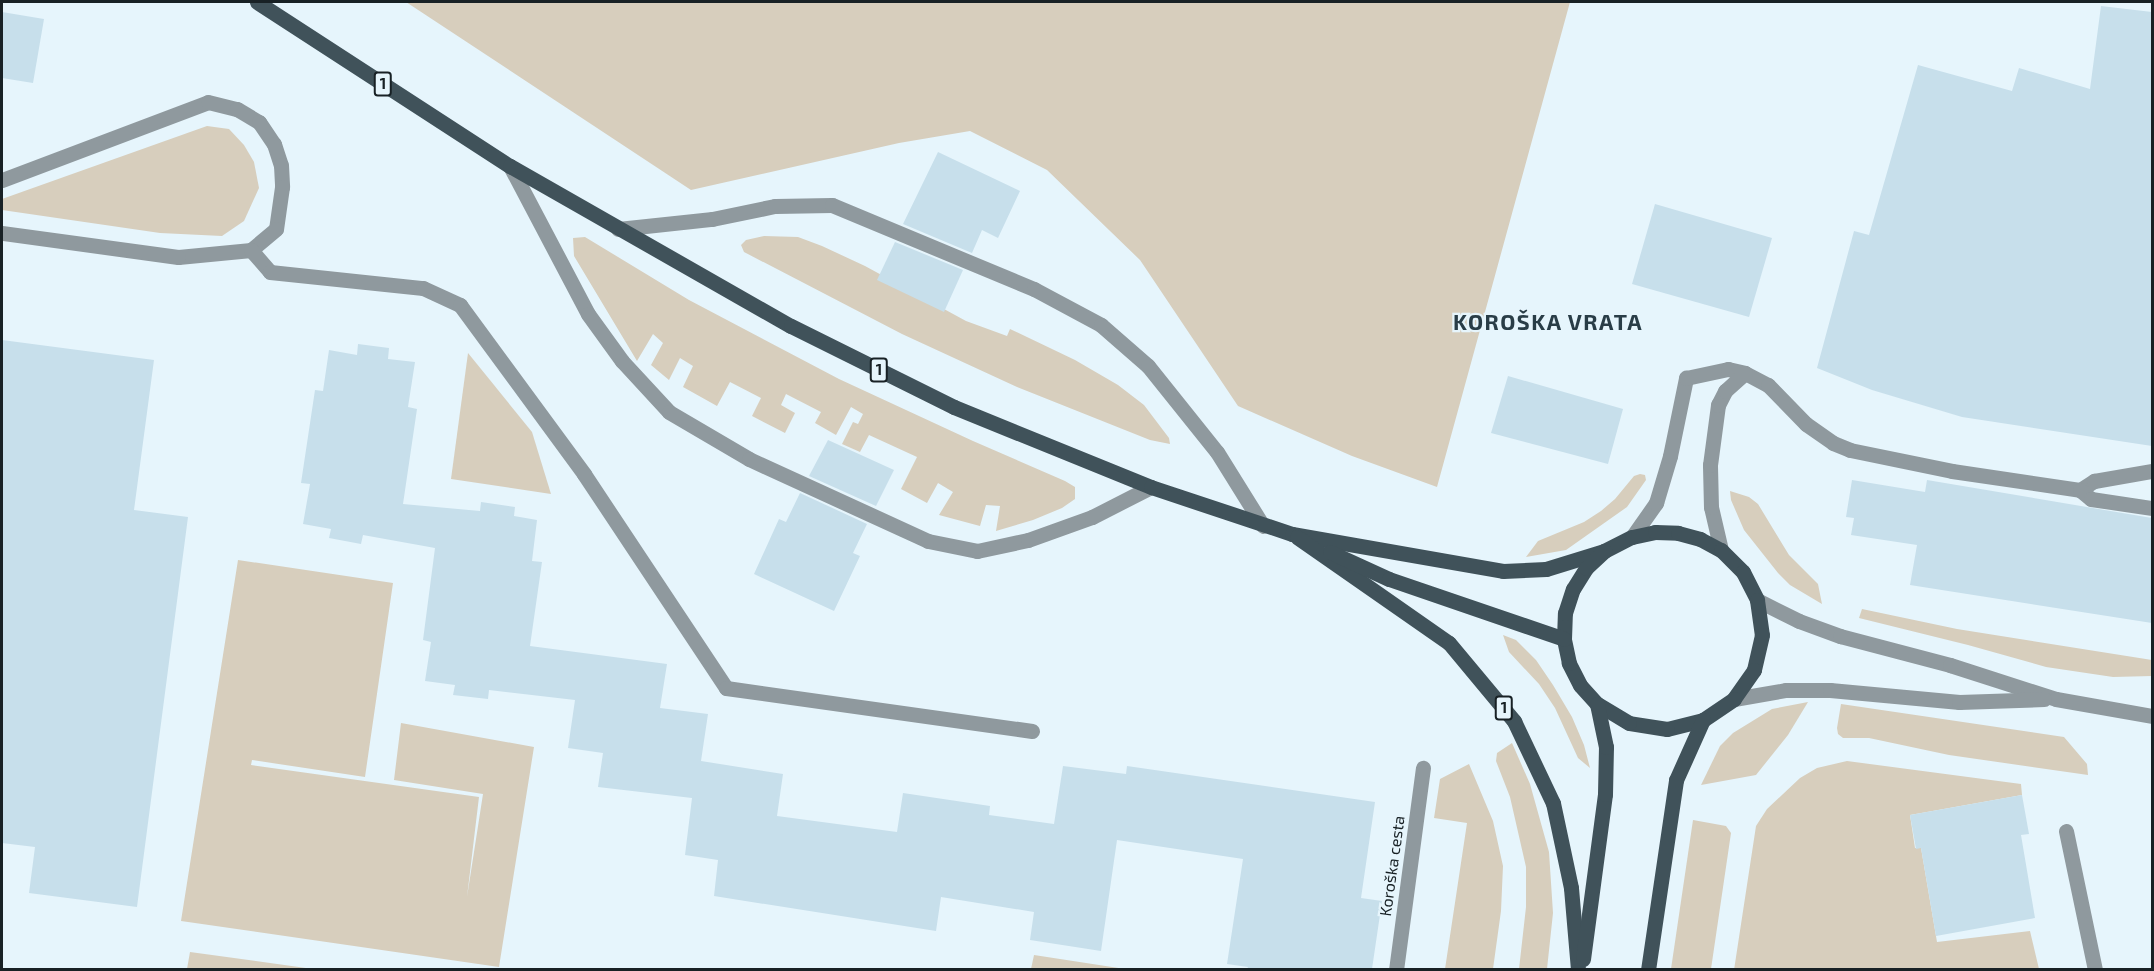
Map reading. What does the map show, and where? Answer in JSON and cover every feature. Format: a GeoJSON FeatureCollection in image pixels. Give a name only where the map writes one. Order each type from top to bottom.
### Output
{"type":"FeatureCollection","features":[{"type":"Feature","properties":{"kind":"main road","name":"1"},"geometry":{"type":"LineString","coordinates":[[257,2],[510,166],[791,326],[954,407],[1151,487],[1292,534],[1503,571],[1546,569],[1604,551],[1632,537],[1655,532],[1678,533],[1700,539],[1721,550],[1743,572],[1757,600],[1762,635],[1754,670],[1734,699],[1703,720]]}},
{"type":"Feature","properties":{"kind":"main road","name":"1"},"geometry":{"type":"LineString","coordinates":[[1292,534],[1389,579],[1564,639],[1569,663],[1580,685],[1597,704],[1606,747],[1605,794],[1580,969]]}},
{"type":"Feature","properties":{"kind":"main road","name":"1"},"geometry":{"type":"LineString","coordinates":[[1292,534],[1449,643],[1514,721],[1553,803],[1571,888],[1580,969]]}},
{"type":"Feature","properties":{"kind":"main road"},"geometry":{"type":"LineString","coordinates":[[1564,639],[1565,613],[1573,589],[1586,568],[1604,551]]}},
{"type":"Feature","properties":{"kind":"main road"},"geometry":{"type":"LineString","coordinates":[[1597,704],[1629,723],[1667,729],[1703,720]]}},
{"type":"Feature","properties":{"kind":"main road"},"geometry":{"type":"LineString","coordinates":[[1648,969],[1676,780],[1703,720]]}},
{"type":"Feature","properties":{"kind":"street"},"geometry":{"type":"LineString","coordinates":[[2,180],[208,102],[237,109],[259,122],[274,144],[280,165],[282,187],[276,229],[251,250],[178,257],[2,233]]}},
{"type":"Feature","properties":{"kind":"street"},"geometry":{"type":"LineString","coordinates":[[510,166],[588,314],[622,361],[669,412],[749,459],[928,541],[977,551],[1028,540],[1092,517],[1151,487]]}},
{"type":"Feature","properties":{"kind":"street"},"geometry":{"type":"LineString","coordinates":[[618,229],[712,219],[775,206],[832,206],[1034,289],[1101,324],[1148,366],[1217,452],[1263,526]]}},
{"type":"Feature","properties":{"kind":"street"},"geometry":{"type":"LineString","coordinates":[[251,250],[270,272],[423,288],[460,305],[584,474],[726,688],[1032,731]]}},
{"type":"Feature","properties":{"kind":"street"},"geometry":{"type":"LineString","coordinates":[[1632,537],[1656,503],[1670,456],[1686,378],[1714,370],[1728,369],[1745,373],[1768,385],[1806,424],[1833,443],[1850,450],[1952,471],[2080,490],[2091,499],[2152,508]]}},
{"type":"Feature","properties":{"kind":"street"},"geometry":{"type":"LineString","coordinates":[[1721,550],[1711,507],[1710,465],[1719,405],[1725,391],[1745,373]]}},
{"type":"Feature","properties":{"kind":"street"},"geometry":{"type":"LineString","coordinates":[[2080,490],[2094,481],[2123,478],[2152,471]]}},
{"type":"Feature","properties":{"kind":"street"},"geometry":{"type":"LineString","coordinates":[[1757,600],[1799,621],[1840,636],[1950,665],[2056,699],[2152,716]]}},
{"type":"Feature","properties":{"kind":"street"},"geometry":{"type":"LineString","coordinates":[[1734,699],[1786,690],[1830,690],[1959,702],[2056,699]]}},
{"type":"Feature","properties":{"kind":"street","name":"Koroška cesta"},"geometry":{"type":"LineString","coordinates":[[1396,969],[1423,768]]}},
{"type":"Feature","properties":{"kind":"street"},"geometry":{"type":"LineString","coordinates":[[2066,831],[2095,969]]}},
{"type":"Feature","properties":{"kind":"shaded area"},"geometry":{"type":"Polygon","coordinates":[[[406,2],[1570,2],[1437,487],[1352,456],[1238,406],[1140,260],[1047,170],[970,131],[899,143],[691,190],[406,2]]]}},
{"type":"Feature","properties":{"kind":"shaded area"},"geometry":{"type":"Polygon","coordinates":[[[207,126],[229,129],[244,145],[254,162],[259,188],[244,221],[222,236],[160,233],[2,210],[2,199],[207,126]]]}},
{"type":"Feature","properties":{"kind":"shaded area"},"geometry":{"type":"Polygon","coordinates":[[[764,236],[798,237],[822,246],[865,266],[966,321],[1007,336],[1010,329],[1075,360],[1118,385],[1144,405],[1169,438],[1170,444],[1150,440],[1017,387],[902,334],[744,252],[741,245],[746,240],[764,236]]]}},
{"type":"Feature","properties":{"kind":"shaded area"},"geometry":{"type":"Polygon","coordinates":[[[585,237],[689,300],[839,379],[1065,481],[1075,487],[1075,499],[1062,508],[1033,520],[996,531],[1000,506],[986,505],[980,526],[939,515],[953,492],[938,483],[927,503],[901,489],[917,457],[869,435],[860,452],[842,444],[853,422],[858,424],[863,414],[851,407],[836,435],[815,423],[821,412],[786,394],[781,405],[795,413],[785,433],[752,416],[761,398],[730,382],[717,406],[683,387],[693,366],[680,358],[669,380],[651,365],[663,343],[653,334],[637,361],[574,256],[573,238],[585,237]]]}},
{"type":"Feature","properties":{"kind":"shaded area"},"geometry":{"type":"Polygon","coordinates":[[[468,353],[532,432],[551,494],[451,479],[468,353]]]}},
{"type":"Feature","properties":{"kind":"shaded area"},"geometry":{"type":"Polygon","coordinates":[[[1645,475],[1646,480],[1627,507],[1566,550],[1526,557],[1538,541],[1584,522],[1601,511],[1615,499],[1634,476],[1645,475]]]}},
{"type":"Feature","properties":{"kind":"shaded area"},"geometry":{"type":"Polygon","coordinates":[[[1730,491],[1749,497],[1758,504],[1789,555],[1818,584],[1822,604],[1790,585],[1778,573],[1744,530],[1731,500],[1730,491]]]}},
{"type":"Feature","properties":{"kind":"shaded area"},"geometry":{"type":"Polygon","coordinates":[[[238,560],[393,583],[365,777],[252,760],[251,765],[479,797],[467,897],[483,794],[394,780],[401,723],[534,747],[499,967],[181,921],[238,560]]]}},
{"type":"Feature","properties":{"kind":"shaded area"},"geometry":{"type":"Polygon","coordinates":[[[1862,609],[1957,629],[2152,660],[2152,676],[2113,677],[2046,667],[1859,618],[1862,609]]]}},
{"type":"Feature","properties":{"kind":"shaded area"},"geometry":{"type":"Polygon","coordinates":[[[1503,635],[1516,640],[1536,660],[1553,685],[1572,717],[1584,745],[1590,768],[1578,758],[1555,708],[1539,684],[1509,652],[1503,635]]]}},
{"type":"Feature","properties":{"kind":"shaded area"},"geometry":{"type":"Polygon","coordinates":[[[1808,702],[1788,735],[1756,775],[1701,785],[1720,746],[1733,733],[1772,709],[1808,702]]]}},
{"type":"Feature","properties":{"kind":"shaded area"},"geometry":{"type":"Polygon","coordinates":[[[1841,704],[2064,737],[2087,764],[2088,775],[1949,755],[1869,738],[1843,738],[1838,734],[1837,728],[1841,704]]]}},
{"type":"Feature","properties":{"kind":"shaded area"},"geometry":{"type":"Polygon","coordinates":[[[1512,743],[1530,784],[1549,852],[1553,913],[1547,969],[1519,969],[1526,907],[1526,867],[1510,797],[1496,761],[1497,753],[1512,743]]]}},
{"type":"Feature","properties":{"kind":"shaded area"},"geometry":{"type":"Polygon","coordinates":[[[1847,761],[2021,784],[2022,795],[1910,815],[1915,848],[1921,848],[1937,942],[2030,931],[2039,969],[1734,970],[1756,826],[1767,809],[1800,778],[1817,768],[1847,761]]]}},
{"type":"Feature","properties":{"kind":"shaded area"},"geometry":{"type":"Polygon","coordinates":[[[1469,764],[1493,821],[1503,866],[1501,911],[1493,969],[1445,969],[1467,823],[1434,818],[1440,779],[1469,764]]]}},
{"type":"Feature","properties":{"kind":"shaded area"},"geometry":{"type":"Polygon","coordinates":[[[1693,820],[1726,826],[1731,833],[1711,969],[1671,969],[1693,820]]]}},
{"type":"Feature","properties":{"kind":"shaded area"},"geometry":{"type":"Polygon","coordinates":[[[190,952],[313,969],[187,969],[190,952]]]}},
{"type":"Feature","properties":{"kind":"shaded area"},"geometry":{"type":"Polygon","coordinates":[[[1034,955],[1125,969],[1031,969],[1034,955]]]}},
{"type":"Feature","properties":{"kind":"building"},"geometry":{"type":"Polygon","coordinates":[[[2101,6],[2152,12],[2152,446],[1962,417],[1872,390],[1817,368],[1854,231],[1869,235],[1918,65],[2012,91],[2019,68],[2090,89],[2101,6]]]}},
{"type":"Feature","properties":{"kind":"building"},"geometry":{"type":"Polygon","coordinates":[[[2,12],[44,19],[33,83],[2,78],[2,12]]]}},
{"type":"Feature","properties":{"kind":"building"},"geometry":{"type":"Polygon","coordinates":[[[938,152],[1020,191],[998,238],[982,230],[972,253],[903,224],[938,152]]]}},
{"type":"Feature","properties":{"kind":"building"},"geometry":{"type":"Polygon","coordinates":[[[1655,204],[1772,238],[1749,317],[1632,284],[1655,204]]]}},
{"type":"Feature","properties":{"kind":"building"},"geometry":{"type":"Polygon","coordinates":[[[895,242],[963,270],[944,312],[877,280],[895,242]]]}},
{"type":"Feature","properties":{"kind":"building"},"geometry":{"type":"Polygon","coordinates":[[[2,340],[154,360],[134,510],[188,517],[137,907],[29,893],[35,847],[2,843],[2,340]]]}},
{"type":"Feature","properties":{"kind":"building"},"geometry":{"type":"Polygon","coordinates":[[[358,344],[389,348],[388,359],[415,362],[408,407],[417,409],[403,504],[480,511],[481,502],[515,507],[514,516],[537,520],[532,561],[542,562],[530,646],[667,664],[660,708],[708,714],[701,761],[783,774],[777,816],[897,832],[903,793],[990,806],[989,815],[1054,824],[1063,766],[1126,774],[1127,766],[1375,802],[1361,898],[1382,901],[1372,969],[1247,969],[1248,967],[1227,964],[1243,859],[1117,840],[1101,951],[1030,940],[1034,912],[941,897],[936,931],[714,896],[718,860],[685,855],[692,798],[598,787],[603,753],[568,748],[575,700],[489,690],[488,699],[453,695],[455,685],[425,681],[431,642],[423,640],[435,548],[363,535],[361,544],[329,538],[331,529],[303,524],[310,484],[301,483],[315,390],[323,391],[329,350],[357,355],[358,344]]]}},
{"type":"Feature","properties":{"kind":"building"},"geometry":{"type":"Polygon","coordinates":[[[1508,376],[1623,409],[1608,464],[1491,433],[1508,376]]]}},
{"type":"Feature","properties":{"kind":"building"},"geometry":{"type":"Polygon","coordinates":[[[828,440],[894,470],[876,506],[809,476],[828,440]]]}},
{"type":"Feature","properties":{"kind":"building"},"geometry":{"type":"Polygon","coordinates":[[[1852,480],[1925,492],[1927,480],[2152,518],[2152,623],[1910,585],[1917,545],[1851,535],[1854,518],[1846,517],[1852,480]]]}},
{"type":"Feature","properties":{"kind":"building"},"geometry":{"type":"Polygon","coordinates":[[[800,493],[867,524],[853,553],[860,556],[834,611],[754,574],[779,519],[786,522],[800,493]]]}},
{"type":"Feature","properties":{"kind":"building"},"geometry":{"type":"Polygon","coordinates":[[[2022,795],[2029,834],[2021,835],[2035,918],[1936,936],[1921,848],[1916,849],[1910,815],[2022,795]]]}},
{"type":"Feature","properties":{"kind":"district","name":"KOROŠKA VRATA"},"geometry":{"type":"Point","coordinates":[1548,322]}}]}
